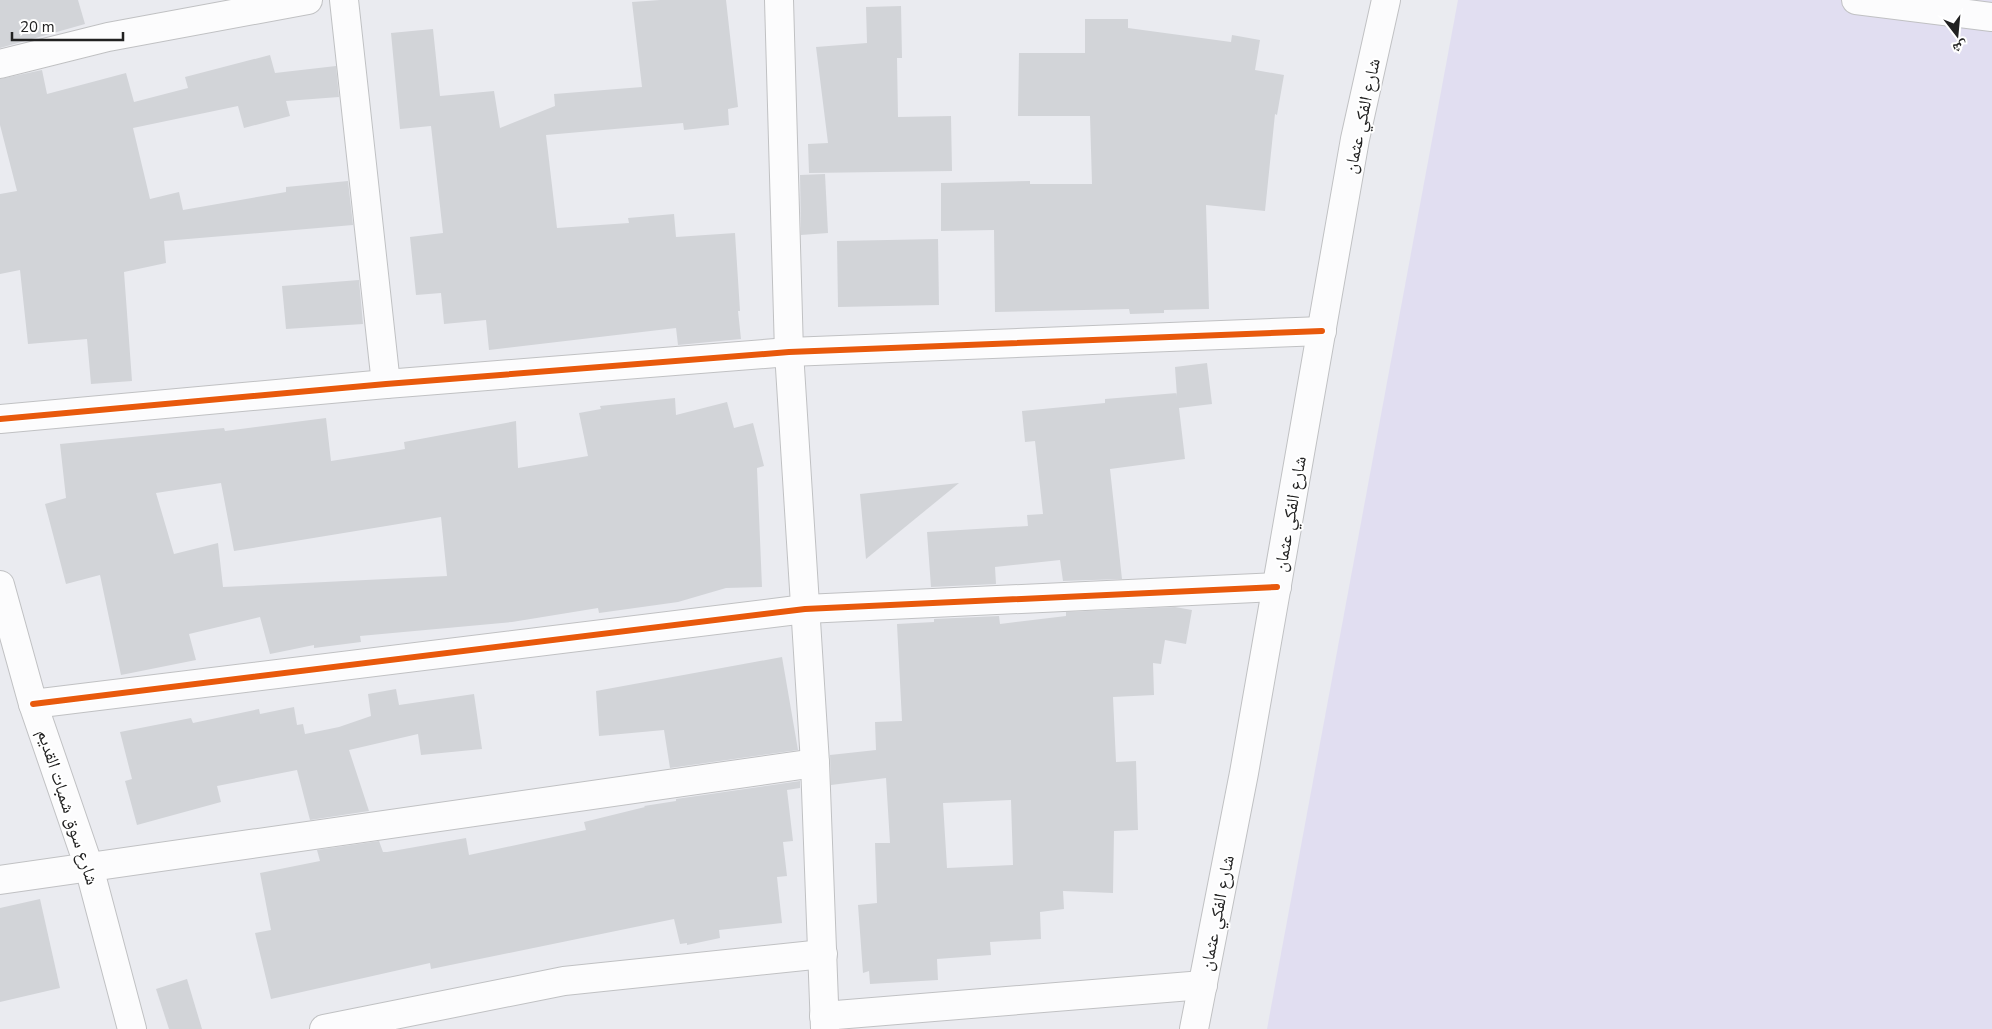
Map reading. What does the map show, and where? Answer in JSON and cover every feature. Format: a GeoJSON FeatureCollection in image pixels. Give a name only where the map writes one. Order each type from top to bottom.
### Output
{"type":"FeatureCollection","features":[{"type":"Feature","properties":{"kind":"street"},"geometry":{"type":"LineString","coordinates":[[0,64],[108,37],[308,0]]}},
{"type":"Feature","properties":{"kind":"street"},"geometry":{"type":"LineString","coordinates":[[344,0],[386,384]]}},
{"type":"Feature","properties":{"kind":"street"},"geometry":{"type":"LineString","coordinates":[[779,0],[789,352],[815,763],[825,1022],[1203,985]]}},
{"type":"Feature","properties":{"kind":"street","name":"شارع الفكي عثمان"},"geometry":{"type":"LineString","coordinates":[[1194,1029],[1244,773],[1355,138],[1386,0]]}},
{"type":"Feature","properties":{"kind":"street"},"geometry":{"type":"LineString","coordinates":[[1856,0],[1992,17]]}},
{"type":"Feature","properties":{"kind":"street"},"geometry":{"type":"LineString","coordinates":[[0,419],[386,384],[789,352],[1322,331]]}},
{"type":"Feature","properties":{"kind":"street","name":"شارع سوق شمبات القديم"},"geometry":{"type":"LineString","coordinates":[[0,585],[33,704],[89,867],[132,1029]]}},
{"type":"Feature","properties":{"kind":"street"},"geometry":{"type":"LineString","coordinates":[[33,704],[805,609],[1277,587]]}},
{"type":"Feature","properties":{"kind":"street"},"geometry":{"type":"LineString","coordinates":[[0,880],[815,763]]}},
{"type":"Feature","properties":{"kind":"street"},"geometry":{"type":"LineString","coordinates":[[324,1029],[564,981],[823,954]]}},
{"type":"Feature","properties":{"kind":"shaded area"},"geometry":{"type":"Polygon","coordinates":[[[1458,0],[1992,0],[1992,1029],[1267,1029],[1458,0]]]}},
{"type":"Feature","properties":{"kind":"building"},"geometry":{"type":"Polygon","coordinates":[[[0,0],[78,0],[85,24],[0,48],[0,0]]]}},
{"type":"Feature","properties":{"kind":"building"},"geometry":{"type":"Polygon","coordinates":[[[726,0],[738,107],[728,109],[729,125],[684,130],[683,123],[546,135],[557,228],[629,223],[628,218],[674,214],[676,237],[735,233],[741,339],[678,345],[676,328],[489,350],[486,320],[444,324],[441,293],[416,295],[410,237],[443,233],[431,126],[400,129],[391,33],[433,29],[440,96],[494,91],[500,128],[555,106],[554,94],[642,87],[632,2],[726,0]]]}},
{"type":"Feature","properties":{"kind":"building"},"geometry":{"type":"Polygon","coordinates":[[[901,6],[902,58],[897,58],[898,117],[951,116],[952,171],[809,173],[808,144],[828,143],[816,47],[867,43],[866,7],[901,6]]]}},
{"type":"Feature","properties":{"kind":"building"},"geometry":{"type":"Polygon","coordinates":[[[1085,19],[1128,19],[1128,28],[1231,42],[1232,35],[1260,40],[1255,70],[1284,75],[1277,115],[1275,114],[1265,211],[1206,205],[1209,309],[1164,310],[1164,313],[1130,314],[1129,309],[995,312],[994,230],[941,231],[941,183],[1030,181],[1030,184],[1092,184],[1090,116],[1018,116],[1019,53],[1085,53],[1085,19]]]}},
{"type":"Feature","properties":{"kind":"building"},"geometry":{"type":"Polygon","coordinates":[[[270,55],[275,73],[336,66],[339,97],[286,101],[290,116],[244,128],[238,106],[133,128],[150,199],[179,192],[183,210],[286,192],[286,187],[348,181],[353,225],[164,241],[166,263],[124,272],[132,381],[91,384],[87,339],[28,344],[20,270],[0,274],[0,194],[17,191],[0,125],[0,79],[42,70],[47,94],[126,73],[134,102],[188,88],[185,77],[270,55]]]}},
{"type":"Feature","properties":{"kind":"building"},"geometry":{"type":"Polygon","coordinates":[[[825,174],[828,233],[801,235],[800,175],[825,174]]]}},
{"type":"Feature","properties":{"kind":"building"},"geometry":{"type":"Polygon","coordinates":[[[938,239],[939,305],[838,307],[837,241],[938,239]]]}},
{"type":"Feature","properties":{"kind":"building"},"geometry":{"type":"Polygon","coordinates":[[[359,280],[363,324],[286,329],[282,286],[359,280]]]}},
{"type":"Feature","properties":{"kind":"building"},"geometry":{"type":"Polygon","coordinates":[[[1207,363],[1212,404],[1179,408],[1185,459],[1110,469],[1122,579],[1063,581],[1060,560],[995,567],[996,584],[931,587],[927,532],[1028,526],[1027,515],[1043,514],[1035,441],[1025,442],[1022,411],[1105,403],[1105,399],[1177,393],[1175,367],[1207,363]]]}},
{"type":"Feature","properties":{"kind":"building"},"geometry":{"type":"Polygon","coordinates":[[[675,398],[676,415],[727,402],[734,428],[753,423],[764,466],[757,468],[762,587],[726,588],[678,602],[599,613],[598,608],[512,622],[360,636],[361,642],[314,648],[314,645],[270,654],[260,617],[189,634],[196,660],[121,675],[100,575],[66,584],[45,504],[66,498],[60,444],[224,428],[225,431],[326,418],[331,461],[405,449],[404,442],[516,421],[518,468],[588,456],[579,413],[601,409],[600,406],[675,398]],[[221,483],[156,493],[174,554],[218,543],[223,587],[447,576],[441,517],[234,551],[221,483]]]}},
{"type":"Feature","properties":{"kind":"building"},"geometry":{"type":"Polygon","coordinates":[[[959,483],[866,559],[860,494],[959,483]]]}},
{"type":"Feature","properties":{"kind":"building"},"geometry":{"type":"Polygon","coordinates":[[[1175,607],[1192,610],[1186,644],[1165,640],[1161,664],[1153,663],[1154,695],[1113,697],[1116,762],[1136,761],[1138,830],[1114,831],[1113,893],[1063,891],[1064,909],[1040,912],[1041,939],[990,942],[991,955],[937,959],[938,980],[870,984],[869,971],[863,973],[858,905],[877,903],[875,843],[890,843],[886,778],[831,785],[830,755],[876,750],[875,722],[902,721],[897,624],[934,622],[934,619],[999,616],[1000,624],[1066,616],[1066,612],[1175,607]],[[1011,800],[943,803],[947,868],[1013,865],[1011,800]]]}},
{"type":"Feature","properties":{"kind":"building"},"geometry":{"type":"Polygon","coordinates":[[[782,657],[798,750],[670,768],[664,730],[599,736],[596,691],[782,657]]]}},
{"type":"Feature","properties":{"kind":"building"},"geometry":{"type":"Polygon","coordinates":[[[396,689],[399,705],[474,694],[482,749],[421,755],[418,734],[349,750],[369,811],[310,820],[297,770],[217,786],[221,802],[137,825],[125,781],[132,779],[120,732],[191,718],[193,723],[259,709],[260,714],[294,707],[297,725],[303,724],[305,734],[339,727],[371,716],[368,694],[396,689]]]}},
{"type":"Feature","properties":{"kind":"building"},"geometry":{"type":"Polygon","coordinates":[[[800,781],[800,788],[787,790],[793,841],[783,842],[787,876],[777,877],[782,923],[719,930],[720,938],[687,945],[687,943],[680,944],[674,919],[431,969],[430,963],[271,999],[255,933],[271,930],[260,873],[320,861],[317,850],[379,841],[383,852],[387,852],[466,838],[469,855],[586,830],[584,822],[644,806],[676,801],[676,799],[800,781]]]}},
{"type":"Feature","properties":{"kind":"building"},"geometry":{"type":"Polygon","coordinates":[[[40,899],[60,988],[0,1002],[0,908],[40,899]]]}},
{"type":"Feature","properties":{"kind":"building"},"geometry":{"type":"Polygon","coordinates":[[[187,979],[202,1029],[169,1029],[156,989],[187,979]]]}},
{"type":"Feature","properties":{"kind":"cycle path"},"geometry":{"type":"LineString","coordinates":[[0,419],[386,384],[789,352],[1322,331]]}},
{"type":"Feature","properties":{"kind":"cycle path"},"geometry":{"type":"LineString","coordinates":[[33,704],[805,609],[1277,587]]}}]}
